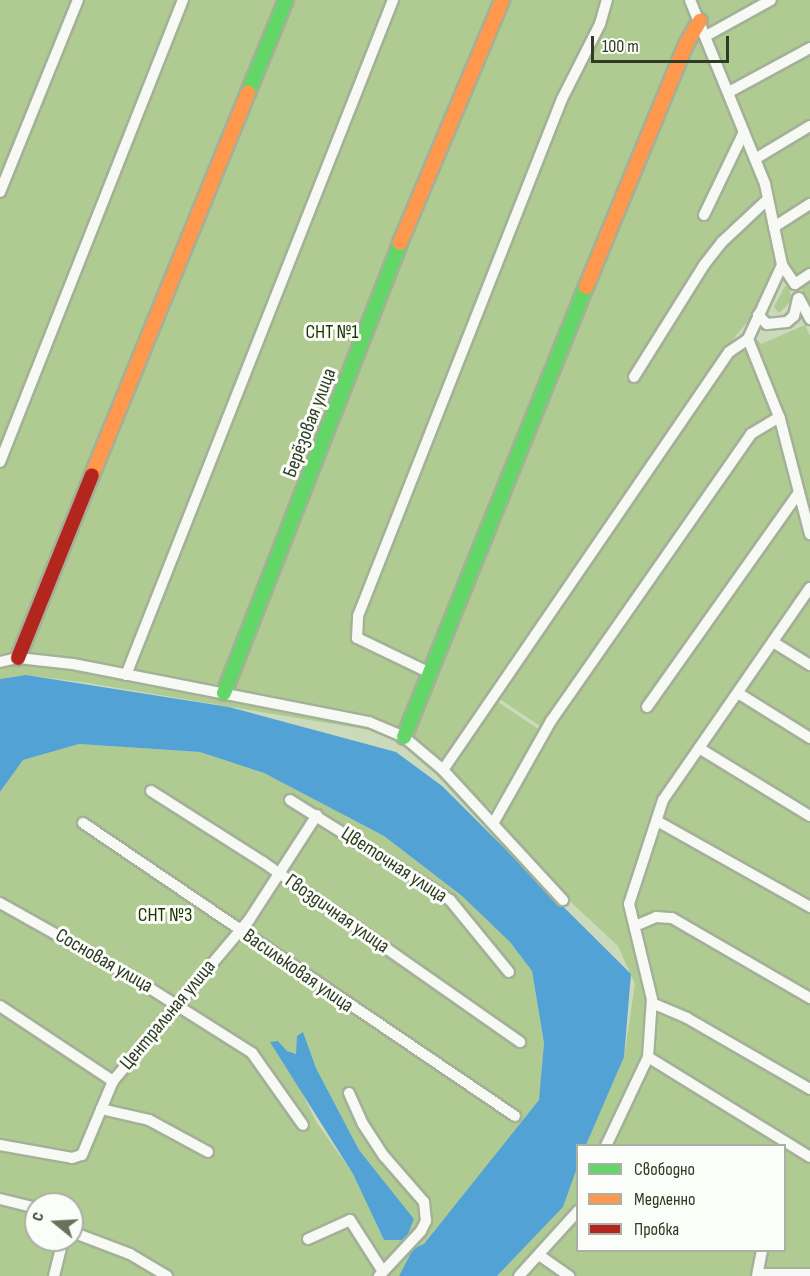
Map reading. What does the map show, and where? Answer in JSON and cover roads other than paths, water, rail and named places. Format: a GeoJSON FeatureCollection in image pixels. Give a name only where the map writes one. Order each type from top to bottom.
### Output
{"type":"FeatureCollection","features":[{"type":"Feature","properties":{"kind":"street"},"geometry":{"type":"LineString","coordinates":[[0,192],[78,0]]}},
{"type":"Feature","properties":{"kind":"street"},"geometry":{"type":"LineString","coordinates":[[0,462],[183,0]]}},
{"type":"Feature","properties":{"kind":"street"},"geometry":{"type":"LineString","coordinates":[[18,658],[286,0]]}},
{"type":"Feature","properties":{"kind":"street"},"geometry":{"type":"LineString","coordinates":[[126,675],[393,0]]}},
{"type":"Feature","properties":{"kind":"street","name":"Берёзовая улица"},"geometry":{"type":"LineString","coordinates":[[224,693],[416,203],[502,0]]}},
{"type":"Feature","properties":{"kind":"street"},"geometry":{"type":"LineString","coordinates":[[428,672],[357,638],[358,616],[562,99],[600,24],[607,0]]}},
{"type":"Feature","properties":{"kind":"street"},"geometry":{"type":"LineString","coordinates":[[690,0],[755,159],[768,199],[782,265],[795,284],[798,297],[810,319]]}},
{"type":"Feature","properties":{"kind":"street"},"geometry":{"type":"LineString","coordinates":[[706,36],[771,0]]}},
{"type":"Feature","properties":{"kind":"street"},"geometry":{"type":"LineString","coordinates":[[404,737],[428,672],[686,44],[700,21]]}},
{"type":"Feature","properties":{"kind":"street"},"geometry":{"type":"LineString","coordinates":[[729,92],[810,48]]}},
{"type":"Feature","properties":{"kind":"street"},"geometry":{"type":"LineString","coordinates":[[755,159],[810,126]]}},
{"type":"Feature","properties":{"kind":"street"},"geometry":{"type":"LineString","coordinates":[[704,215],[744,132]]}},
{"type":"Feature","properties":{"kind":"street"},"geometry":{"type":"LineString","coordinates":[[634,377],[704,265],[722,242],[768,199]]}},
{"type":"Feature","properties":{"kind":"street"},"geometry":{"type":"LineString","coordinates":[[774,227],[810,204]]}},
{"type":"Feature","properties":{"kind":"street"},"geometry":{"type":"LineString","coordinates":[[443,770],[729,351],[748,339],[782,265]]}},
{"type":"Feature","properties":{"kind":"street"},"geometry":{"type":"LineString","coordinates":[[795,284],[810,274]]}},
{"type":"Feature","properties":{"kind":"street"},"geometry":{"type":"LineString","coordinates":[[758,315],[767,324],[788,321],[794,316],[798,297]]}},
{"type":"Feature","properties":{"kind":"street"},"geometry":{"type":"LineString","coordinates":[[748,339],[779,417],[810,534]]}},
{"type":"Feature","properties":{"kind":"street"},"geometry":{"type":"LineString","coordinates":[[494,822],[551,721],[751,435],[779,417]]}},
{"type":"Feature","properties":{"kind":"street"},"geometry":{"type":"LineString","coordinates":[[647,707],[799,492]]}},
{"type":"Feature","properties":{"kind":"street"},"geometry":{"type":"LineString","coordinates":[[607,1144],[648,1057],[652,1004],[629,904],[663,800],[810,588]]}},
{"type":"Feature","properties":{"kind":"street"},"geometry":{"type":"LineString","coordinates":[[773,642],[810,665]]}},
{"type":"Feature","properties":{"kind":"street"},"geometry":{"type":"LineString","coordinates":[[0,662],[18,658],[126,675],[369,722],[404,737],[443,770],[494,822],[563,900]]}},
{"type":"Feature","properties":{"kind":"street"},"geometry":{"type":"LineString","coordinates":[[738,693],[810,738]]}},
{"type":"Feature","properties":{"kind":"street"},"geometry":{"type":"LineString","coordinates":[[699,748],[810,816]]}},
{"type":"Feature","properties":{"kind":"street","name":"Гвоздичная улица"},"geometry":{"type":"LineString","coordinates":[[151,791],[279,874],[520,1042]]}},
{"type":"Feature","properties":{"kind":"street","name":"Цветочная улица"},"geometry":{"type":"LineString","coordinates":[[290,800],[450,900],[509,972]]}},
{"type":"Feature","properties":{"kind":"street","name":"Центральная улица"},"geometry":{"type":"LineString","coordinates":[[0,1145],[72,1158],[82,1155],[113,1081],[240,931],[317,815]]}},
{"type":"Feature","properties":{"kind":"street"},"geometry":{"type":"LineString","coordinates":[[657,821],[810,907]]}},
{"type":"Feature","properties":{"kind":"street","name":"Васильковая улица"},"geometry":{"type":"LineString","coordinates":[[83,823],[515,1116]]}},
{"type":"Feature","properties":{"kind":"street","name":"Сосновая улица"},"geometry":{"type":"LineString","coordinates":[[0,903],[177,1005],[252,1053],[303,1125]]}},
{"type":"Feature","properties":{"kind":"street"},"geometry":{"type":"LineString","coordinates":[[635,926],[656,917],[672,918],[810,998]]}},
{"type":"Feature","properties":{"kind":"street"},"geometry":{"type":"LineString","coordinates":[[652,1004],[687,1018],[810,1089]]}},
{"type":"Feature","properties":{"kind":"street"},"geometry":{"type":"LineString","coordinates":[[0,1006],[113,1081]]}},
{"type":"Feature","properties":{"kind":"street"},"geometry":{"type":"LineString","coordinates":[[648,1057],[810,1157]]}},
{"type":"Feature","properties":{"kind":"street"},"geometry":{"type":"LineString","coordinates":[[308,1239],[350,1220],[380,1273],[422,1231],[426,1221],[424,1202],[384,1156],[363,1124],[349,1093]]}},
{"type":"Feature","properties":{"kind":"street"},"geometry":{"type":"LineString","coordinates":[[101,1109],[149,1120],[208,1152]]}},
{"type":"Feature","properties":{"kind":"street"},"geometry":{"type":"LineString","coordinates":[[0,1199],[24,1205]]}},
{"type":"Feature","properties":{"kind":"street"},"geometry":{"type":"LineString","coordinates":[[519,1276],[576,1213]]}},
{"type":"Feature","properties":{"kind":"street"},"geometry":{"type":"LineString","coordinates":[[84,1237],[130,1254],[166,1276]]}},
{"type":"Feature","properties":{"kind":"street"},"geometry":{"type":"LineString","coordinates":[[54,1276],[60,1252]]}},
{"type":"Feature","properties":{"kind":"street"},"geometry":{"type":"LineString","coordinates":[[762,1252],[758,1275],[810,1274]]}},
{"type":"Feature","properties":{"kind":"street"},"geometry":{"type":"LineString","coordinates":[[539,1255],[569,1276]]}},
{"type":"Feature","properties":{"kind":"water"},"geometry":{"type":"Polygon","coordinates":[[[26,675],[229,707],[396,752],[442,786],[631,974],[624,1057],[586,1144],[576,1144],[576,1171],[563,1207],[497,1276],[399,1276],[413,1249],[405,1240],[384,1240],[353,1174],[270,1042],[278,1041],[287,1051],[296,1054],[297,1036],[303,1032],[316,1068],[359,1150],[414,1219],[406,1239],[415,1248],[424,1244],[539,1100],[544,1043],[532,971],[510,942],[462,896],[384,836],[264,773],[200,752],[79,744],[23,760],[0,792],[0,679],[26,675]]]}},
{"type":"Feature","properties":{"kind":"park label","name":"СНТ №1"},"geometry":{"type":"Point","coordinates":[332,332]}},
{"type":"Feature","properties":{"kind":"park label","name":"СНТ №3"},"geometry":{"type":"Point","coordinates":[165,915]}}]}
